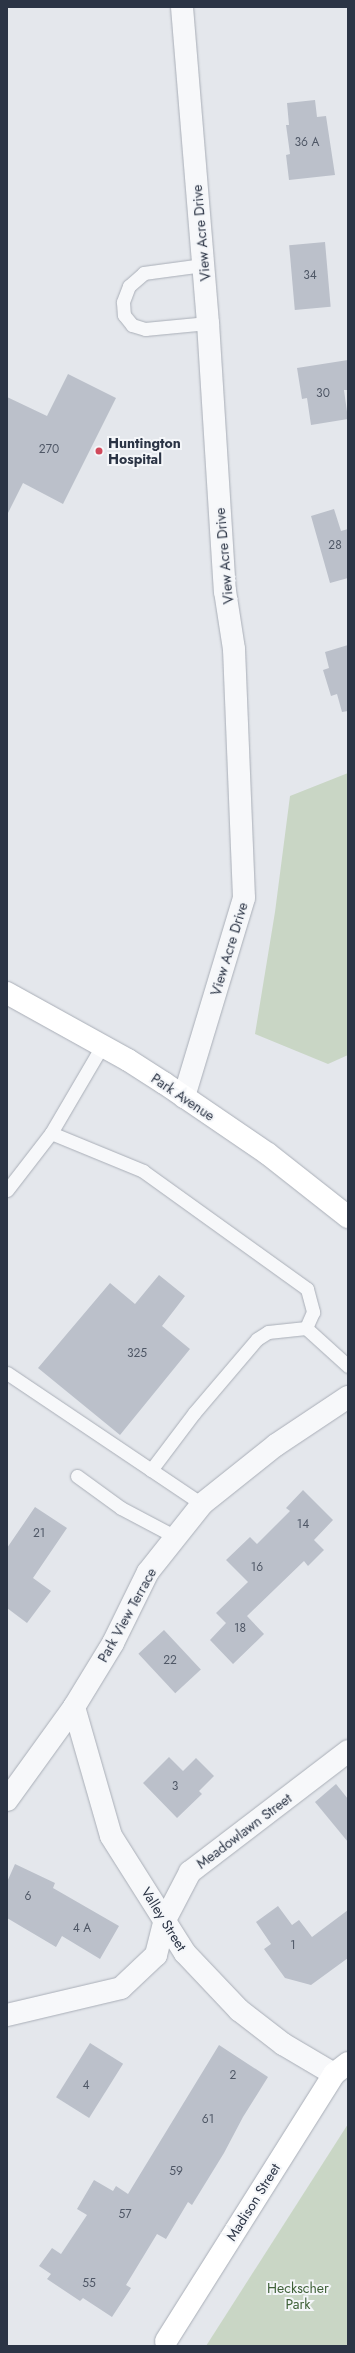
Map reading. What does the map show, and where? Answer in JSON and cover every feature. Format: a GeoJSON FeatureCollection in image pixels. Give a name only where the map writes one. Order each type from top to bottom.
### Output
{"type":"FeatureCollection","features":[{"type":"Feature","properties":{"kind":"main road","name":"Park Avenue"},"geometry":{"type":"LineString","coordinates":[[7,993],[102,1046],[184,1097],[268,1154],[348,1217]]}},
{"type":"Feature","properties":{"kind":"main road","name":"Madison Street"},"geometry":{"type":"LineString","coordinates":[[165,2344],[341,2068]]}},
{"type":"Feature","properties":{"kind":"street","name":"View Acre Drive"},"geometry":{"type":"LineString","coordinates":[[182,7],[208,323],[225,591],[234,649],[244,898],[184,1097]]}},
{"type":"Feature","properties":{"kind":"street","name":"Park View Terrace"},"geometry":{"type":"LineString","coordinates":[[7,1800],[74,1707],[114,1642],[148,1572],[202,1504],[276,1445],[348,1398]]}},
{"type":"Feature","properties":{"kind":"street","name":"Valley Street"},"geometry":{"type":"LineString","coordinates":[[74,1707],[111,1836],[185,1953],[240,2010],[283,2044],[341,2068]]}},
{"type":"Feature","properties":{"kind":"street","name":"Meadowlawn Street"},"geometry":{"type":"LineString","coordinates":[[7,2015],[121,1988],[156,1955],[165,1920],[190,1872],[348,1751]]}},
{"type":"Feature","properties":{"kind":"lane"},"geometry":{"type":"LineString","coordinates":[[203,265],[144,273],[128,286],[123,302],[124,315],[132,325],[145,329],[208,323]]}},
{"type":"Feature","properties":{"kind":"lane"},"geometry":{"type":"LineString","coordinates":[[7,1190],[51,1133],[102,1046]]}},
{"type":"Feature","properties":{"kind":"lane"},"geometry":{"type":"LineString","coordinates":[[51,1133],[143,1171],[307,1289],[313,1312],[306,1328]]}},
{"type":"Feature","properties":{"kind":"lane"},"geometry":{"type":"LineString","coordinates":[[151,1470],[194,1413],[257,1339],[268,1332],[306,1328],[348,1366]]}},
{"type":"Feature","properties":{"kind":"lane"},"geometry":{"type":"LineString","coordinates":[[7,1373],[202,1504]]}},
{"type":"Feature","properties":{"kind":"lane"},"geometry":{"type":"LineString","coordinates":[[77,1476],[121,1508],[176,1537]]}},
{"type":"Feature","properties":{"kind":"green space"},"geometry":{"type":"Polygon","coordinates":[[[348,773],[348,1055],[328,1064],[255,1034],[275,912],[290,796],[348,773]]]}},
{"type":"Feature","properties":{"kind":"green space","name":"Heckscher Park"},"geometry":{"type":"Polygon","coordinates":[[[348,2124],[348,2346],[206,2346],[348,2124]]]}},
{"type":"Feature","properties":{"kind":"building"},"geometry":{"type":"Polygon","coordinates":[[[315,100],[317,117],[326,116],[335,175],[289,180],[286,155],[290,154],[286,125],[289,125],[287,103],[315,100]]]}},
{"type":"Feature","properties":{"kind":"building"},"geometry":{"type":"Polygon","coordinates":[[[325,242],[331,307],[295,310],[289,245],[325,242]]]}},
{"type":"Feature","properties":{"kind":"building"},"geometry":{"type":"Polygon","coordinates":[[[348,360],[348,390],[344,390],[348,419],[311,425],[307,398],[302,399],[297,368],[348,360]]]}},
{"type":"Feature","properties":{"kind":"building"},"geometry":{"type":"Polygon","coordinates":[[[68,374],[116,398],[63,504],[23,483],[7,515],[7,397],[47,416],[68,374]]]}},
{"type":"Feature","properties":{"kind":"building"},"geometry":{"type":"Polygon","coordinates":[[[334,509],[341,531],[348,529],[348,578],[330,583],[311,516],[334,509]]]}},
{"type":"Feature","properties":{"kind":"building"},"geometry":{"type":"Polygon","coordinates":[[[348,645],[348,711],[342,712],[337,694],[331,696],[323,670],[329,668],[325,652],[348,645]]]}},
{"type":"Feature","properties":{"kind":"building"},"geometry":{"type":"Polygon","coordinates":[[[159,1275],[185,1296],[162,1326],[190,1349],[120,1435],[38,1368],[110,1283],[135,1304],[159,1275]]]}},
{"type":"Feature","properties":{"kind":"building"},"geometry":{"type":"Polygon","coordinates":[[[303,1490],[333,1520],[314,1540],[324,1550],[308,1566],[304,1561],[247,1616],[264,1634],[233,1664],[210,1640],[226,1623],[216,1613],[248,1582],[226,1560],[250,1537],[257,1544],[290,1511],[286,1508],[303,1490]]]}},
{"type":"Feature","properties":{"kind":"building"},"geometry":{"type":"Polygon","coordinates":[[[35,1507],[67,1528],[33,1578],[51,1591],[27,1623],[7,1608],[7,1548],[35,1507]]]}},
{"type":"Feature","properties":{"kind":"building"},"geometry":{"type":"Polygon","coordinates":[[[164,1630],[201,1669],[175,1693],[138,1654],[164,1630]]]}},
{"type":"Feature","properties":{"kind":"building"},"geometry":{"type":"Polygon","coordinates":[[[169,1757],[183,1771],[196,1758],[214,1776],[199,1791],[202,1794],[177,1818],[143,1783],[169,1757]]]}},
{"type":"Feature","properties":{"kind":"building"},"geometry":{"type":"Polygon","coordinates":[[[336,1784],[348,1799],[348,1842],[315,1802],[336,1784]]]}},
{"type":"Feature","properties":{"kind":"building"},"geometry":{"type":"Polygon","coordinates":[[[15,1864],[55,1883],[53,1888],[119,1926],[100,1959],[62,1936],[56,1947],[7,1918],[7,1882],[15,1864]]]}},
{"type":"Feature","properties":{"kind":"building"},"geometry":{"type":"Polygon","coordinates":[[[278,1906],[292,1925],[299,1920],[312,1937],[348,1910],[348,1958],[311,1985],[285,1978],[264,1949],[271,1944],[256,1922],[278,1906]]]}},
{"type":"Feature","properties":{"kind":"building"},"geometry":{"type":"Polygon","coordinates":[[[90,2043],[123,2064],[89,2118],[56,2097],[90,2043]]]}},
{"type":"Feature","properties":{"kind":"building"},"geometry":{"type":"Polygon","coordinates":[[[219,2045],[268,2077],[192,2205],[188,2202],[166,2239],[157,2234],[126,2285],[131,2288],[112,2317],[83,2298],[80,2301],[47,2279],[51,2274],[39,2266],[52,2248],[61,2254],[87,2215],[77,2209],[94,2180],[113,2191],[116,2186],[128,2194],[219,2045]]]}},
{"type":"Feature","properties":{"kind":"place","name":"Huntington Hospital"},"geometry":{"type":"Point","coordinates":[99,451]}}]}
